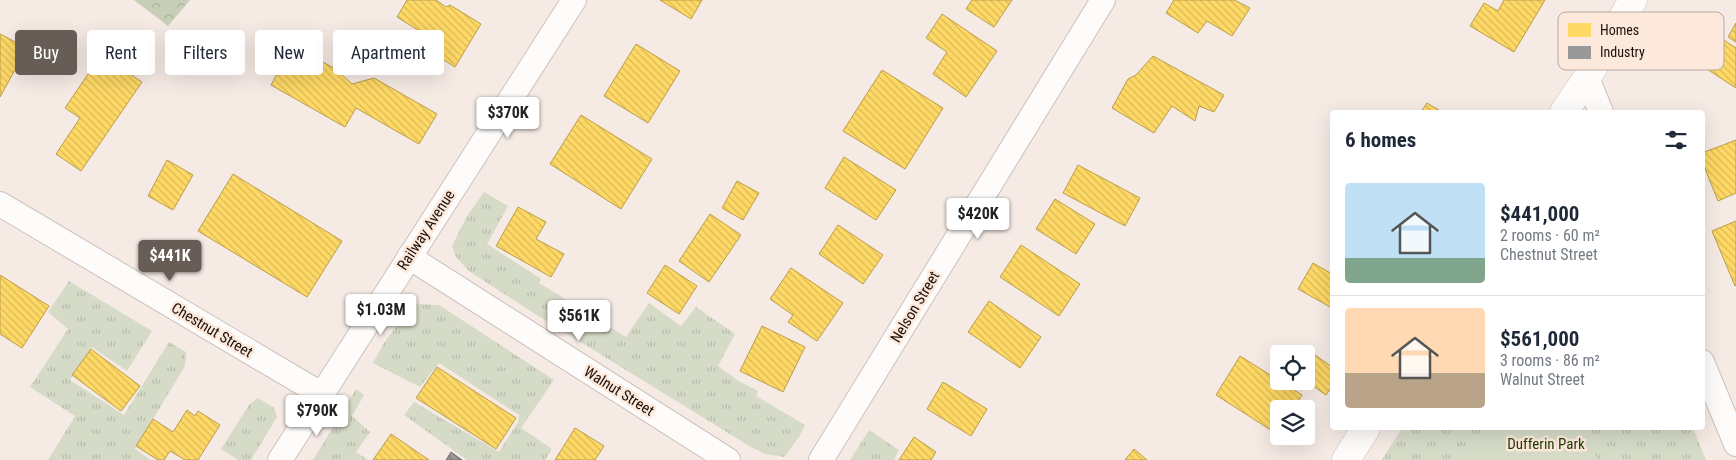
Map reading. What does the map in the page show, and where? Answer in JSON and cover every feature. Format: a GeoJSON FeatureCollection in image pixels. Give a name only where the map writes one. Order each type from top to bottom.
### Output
{"type":"FeatureCollection","features":[{"type":"Feature","properties":{"kind":"street","name":"Railway Avenue"},"geometry":{"type":"LineString","coordinates":[[280,460],[574,0]]}},
{"type":"Feature","properties":{"kind":"street","name":"Nelson Street"},"geometry":{"type":"LineString","coordinates":[[821,460],[1103,0]]}},
{"type":"Feature","properties":{"kind":"street"},"geometry":{"type":"LineString","coordinates":[[1626,12],[1633,0]]}},
{"type":"Feature","properties":{"kind":"street"},"geometry":{"type":"LineString","coordinates":[[1565,110],[1592,70]]}},
{"type":"Feature","properties":{"kind":"street"},"geometry":{"type":"LineString","coordinates":[[1587,78],[1600,110]]}},
{"type":"Feature","properties":{"kind":"street","name":"Chestnut Street"},"geometry":{"type":"LineString","coordinates":[[0,204],[321,394]]}},
{"type":"Feature","properties":{"kind":"street","name":"Walnut Street"},"geometry":{"type":"LineString","coordinates":[[409,257],[728,460]]}},
{"type":"Feature","properties":{"kind":"street"},"geometry":{"type":"LineString","coordinates":[[1705,369],[1736,444]]}},
{"type":"Feature","properties":{"kind":"street"},"geometry":{"type":"LineString","coordinates":[[1346,460],[1365,430]]}},
{"type":"Feature","properties":{"kind":"green space"},"geometry":{"type":"Polygon","coordinates":[[[134,0],[190,0],[168,26],[134,0]]]}},
{"type":"Feature","properties":{"kind":"green space"},"geometry":{"type":"Polygon","coordinates":[[[484,192],[508,206],[487,244],[541,279],[539,283],[626,337],[649,303],[681,326],[696,307],[735,334],[718,366],[737,380],[758,391],[756,396],[805,425],[799,437],[784,457],[765,454],[751,447],[535,314],[469,271],[456,257],[452,246],[467,216],[484,192]]]}},
{"type":"Feature","properties":{"kind":"green space"},"geometry":{"type":"Polygon","coordinates":[[[69,281],[152,331],[127,371],[92,347],[70,380],[124,415],[169,342],[186,352],[185,366],[135,449],[151,460],[48,460],[75,416],[30,387],[68,329],[48,312],[69,281]]]}},
{"type":"Feature","properties":{"kind":"green space"},"geometry":{"type":"Polygon","coordinates":[[[413,304],[439,305],[554,380],[521,428],[552,449],[545,460],[467,460],[404,415],[414,402],[499,452],[518,422],[519,415],[439,363],[420,387],[373,363],[394,329],[414,313],[413,304]]]}},
{"type":"Feature","properties":{"kind":"green space"},"geometry":{"type":"Polygon","coordinates":[[[356,389],[364,395],[352,416],[370,432],[356,452],[368,460],[313,460],[356,389]]]}},
{"type":"Feature","properties":{"kind":"green space"},"geometry":{"type":"Polygon","coordinates":[[[258,398],[274,408],[277,417],[251,460],[238,460],[221,449],[249,405],[258,398]]]}},
{"type":"Feature","properties":{"kind":"green space"},"geometry":{"type":"Polygon","coordinates":[[[869,430],[899,450],[894,460],[850,460],[869,430]]]}},
{"type":"Feature","properties":{"kind":"green space","name":"Dufferin Park"},"geometry":{"type":"Polygon","coordinates":[[[1401,430],[1694,430],[1706,460],[1382,460],[1401,430]]]}},
{"type":"Feature","properties":{"kind":"green space"},"geometry":{"type":"Polygon","coordinates":[[[1492,430],[1573,430],[1599,460],[1458,460],[1492,430]]]}},
{"type":"Feature","properties":{"kind":"building: Homes"},"geometry":{"type":"Polygon","coordinates":[[[407,0],[436,0],[446,7],[450,5],[481,24],[455,67],[444,60],[444,30],[418,30],[397,17],[407,0]]]}},
{"type":"Feature","properties":{"kind":"building: Homes"},"geometry":{"type":"Polygon","coordinates":[[[660,0],[702,0],[691,19],[660,0]]]}},
{"type":"Feature","properties":{"kind":"building: Homes"},"geometry":{"type":"Polygon","coordinates":[[[972,0],[1012,0],[994,27],[966,9],[972,0]]]}},
{"type":"Feature","properties":{"kind":"building: Homes"},"geometry":{"type":"Polygon","coordinates":[[[1174,0],[1234,0],[1250,8],[1232,36],[1207,21],[1198,33],[1166,13],[1174,0]]]}},
{"type":"Feature","properties":{"kind":"building: Homes"},"geometry":{"type":"Polygon","coordinates":[[[1504,0],[1545,0],[1514,52],[1470,26],[1484,3],[1498,11],[1504,0]]]}},
{"type":"Feature","properties":{"kind":"building: Homes"},"geometry":{"type":"Polygon","coordinates":[[[942,14],[997,51],[966,97],[933,74],[947,52],[926,38],[942,14]]]}},
{"type":"Feature","properties":{"kind":"building: Homes"},"geometry":{"type":"Polygon","coordinates":[[[1736,23],[1736,42],[1728,37],[1736,23]]]}},
{"type":"Feature","properties":{"kind":"building: Homes"},"geometry":{"type":"Polygon","coordinates":[[[0,34],[15,42],[15,70],[0,97],[0,34]]]}},
{"type":"Feature","properties":{"kind":"building: Homes"},"geometry":{"type":"Polygon","coordinates":[[[1724,40],[1736,48],[1736,88],[1708,70],[1724,70],[1724,40]]]}},
{"type":"Feature","properties":{"kind":"building: Homes"},"geometry":{"type":"Polygon","coordinates":[[[636,44],[680,71],[648,123],[604,96],[636,44]]]}},
{"type":"Feature","properties":{"kind":"building: Homes"},"geometry":{"type":"Polygon","coordinates":[[[1153,56],[1224,95],[1214,112],[1199,106],[1195,121],[1172,106],[1154,133],[1112,108],[1128,79],[1136,75],[1153,56]]]}},
{"type":"Feature","properties":{"kind":"building: Homes"},"geometry":{"type":"Polygon","coordinates":[[[323,62],[333,68],[333,75],[342,75],[352,84],[374,78],[437,114],[419,144],[356,108],[345,127],[271,85],[276,75],[323,75],[323,62]]]}},
{"type":"Feature","properties":{"kind":"building: Homes"},"geometry":{"type":"Polygon","coordinates":[[[882,70],[943,108],[905,169],[843,131],[882,70]]]}},
{"type":"Feature","properties":{"kind":"building: Homes"},"geometry":{"type":"Polygon","coordinates":[[[87,75],[131,75],[142,82],[81,171],[56,154],[80,118],[65,108],[87,75]]]}},
{"type":"Feature","properties":{"kind":"building: Homes"},"geometry":{"type":"Polygon","coordinates":[[[1427,103],[1439,110],[1422,110],[1427,103]]]}},
{"type":"Feature","properties":{"kind":"building: Homes"},"geometry":{"type":"Polygon","coordinates":[[[581,115],[652,159],[621,209],[550,164],[581,115]]]}},
{"type":"Feature","properties":{"kind":"building: Homes"},"geometry":{"type":"Polygon","coordinates":[[[1736,140],[1736,193],[1718,201],[1705,168],[1705,152],[1736,140]]]}},
{"type":"Feature","properties":{"kind":"building: Homes"},"geometry":{"type":"Polygon","coordinates":[[[844,157],[896,190],[876,220],[825,188],[844,157]]]}},
{"type":"Feature","properties":{"kind":"building: Homes"},"geometry":{"type":"Polygon","coordinates":[[[167,160],[193,175],[173,210],[148,196],[167,160]]]}},
{"type":"Feature","properties":{"kind":"building: Homes"},"geometry":{"type":"Polygon","coordinates":[[[1078,165],[1140,198],[1125,226],[1063,193],[1078,165]]]}},
{"type":"Feature","properties":{"kind":"building: Homes"},"geometry":{"type":"Polygon","coordinates":[[[233,174],[342,241],[307,297],[198,231],[233,174]]]}},
{"type":"Feature","properties":{"kind":"building: Homes"},"geometry":{"type":"Polygon","coordinates":[[[737,181],[759,193],[743,220],[722,208],[737,181]]]}},
{"type":"Feature","properties":{"kind":"building: Homes"},"geometry":{"type":"Polygon","coordinates":[[[1055,199],[1095,224],[1076,254],[1036,229],[1055,199]]]}},
{"type":"Feature","properties":{"kind":"building: Homes"},"geometry":{"type":"Polygon","coordinates":[[[518,207],[546,222],[536,239],[564,254],[551,277],[496,246],[518,207]]]}},
{"type":"Feature","properties":{"kind":"building: Homes"},"geometry":{"type":"Polygon","coordinates":[[[710,214],[741,235],[709,282],[679,261],[710,214]]]}},
{"type":"Feature","properties":{"kind":"building: Homes"},"geometry":{"type":"Polygon","coordinates":[[[1736,221],[1736,285],[1735,286],[1712,231],[1736,221]]]}},
{"type":"Feature","properties":{"kind":"building: Homes"},"geometry":{"type":"Polygon","coordinates":[[[838,225],[883,255],[863,284],[819,254],[838,225]]]}},
{"type":"Feature","properties":{"kind":"building: Homes"},"geometry":{"type":"Polygon","coordinates":[[[1021,245],[1080,284],[1059,316],[1000,277],[1021,245]]]}},
{"type":"Feature","properties":{"kind":"building: Homes"},"geometry":{"type":"Polygon","coordinates":[[[1313,263],[1330,273],[1330,307],[1298,289],[1313,263]]]}},
{"type":"Feature","properties":{"kind":"building: Homes"},"geometry":{"type":"Polygon","coordinates":[[[665,265],[697,286],[679,314],[647,293],[665,265]]]}},
{"type":"Feature","properties":{"kind":"building: Homes"},"geometry":{"type":"Polygon","coordinates":[[[791,268],[843,303],[817,341],[788,322],[793,315],[770,299],[791,268]]]}},
{"type":"Feature","properties":{"kind":"building: Homes"},"geometry":{"type":"Polygon","coordinates":[[[0,275],[49,306],[22,348],[0,334],[0,275]]]}},
{"type":"Feature","properties":{"kind":"building: Homes"},"geometry":{"type":"Polygon","coordinates":[[[989,301],[1041,337],[1020,368],[968,332],[989,301]]]}},
{"type":"Feature","properties":{"kind":"building: Homes"},"geometry":{"type":"Polygon","coordinates":[[[762,326],[805,347],[783,392],[740,371],[762,326]]]}},
{"type":"Feature","properties":{"kind":"building: Homes"},"geometry":{"type":"Polygon","coordinates":[[[91,349],[140,386],[121,411],[72,375],[91,349]]]}},
{"type":"Feature","properties":{"kind":"building: Homes"},"geometry":{"type":"Polygon","coordinates":[[[1315,355],[1330,366],[1330,389],[1326,395],[1315,387],[1315,355]]]}},
{"type":"Feature","properties":{"kind":"building: Homes"},"geometry":{"type":"Polygon","coordinates":[[[1240,356],[1270,375],[1270,390],[1294,390],[1302,395],[1299,400],[1270,400],[1270,430],[1216,395],[1240,356]]]}},
{"type":"Feature","properties":{"kind":"building: Homes"},"geometry":{"type":"Polygon","coordinates":[[[437,367],[516,418],[496,449],[416,398],[437,367]]]}},
{"type":"Feature","properties":{"kind":"building: Homes"},"geometry":{"type":"Polygon","coordinates":[[[943,382],[987,409],[971,436],[927,409],[943,382]]]}},
{"type":"Feature","properties":{"kind":"building: Homes"},"geometry":{"type":"Polygon","coordinates":[[[187,410],[195,416],[198,411],[220,425],[198,460],[185,460],[170,451],[164,460],[158,460],[136,446],[153,419],[173,432],[187,410]]]}},
{"type":"Feature","properties":{"kind":"building: Homes"},"geometry":{"type":"Polygon","coordinates":[[[575,428],[604,446],[595,460],[555,460],[575,428]]]}},
{"type":"Feature","properties":{"kind":"building: Homes"},"geometry":{"type":"Polygon","coordinates":[[[391,434],[429,460],[373,460],[391,434]]]}},
{"type":"Feature","properties":{"kind":"building: Homes"},"geometry":{"type":"Polygon","coordinates":[[[914,437],[936,452],[931,460],[899,460],[914,437]]]}},
{"type":"Feature","properties":{"kind":"building: Homes"},"geometry":{"type":"Polygon","coordinates":[[[1134,449],[1147,460],[1125,460],[1134,449]]]}},
{"type":"Feature","properties":{"kind":"building: Industry"},"geometry":{"type":"Polygon","coordinates":[[[451,452],[462,460],[446,460],[451,452]]]}}]}
